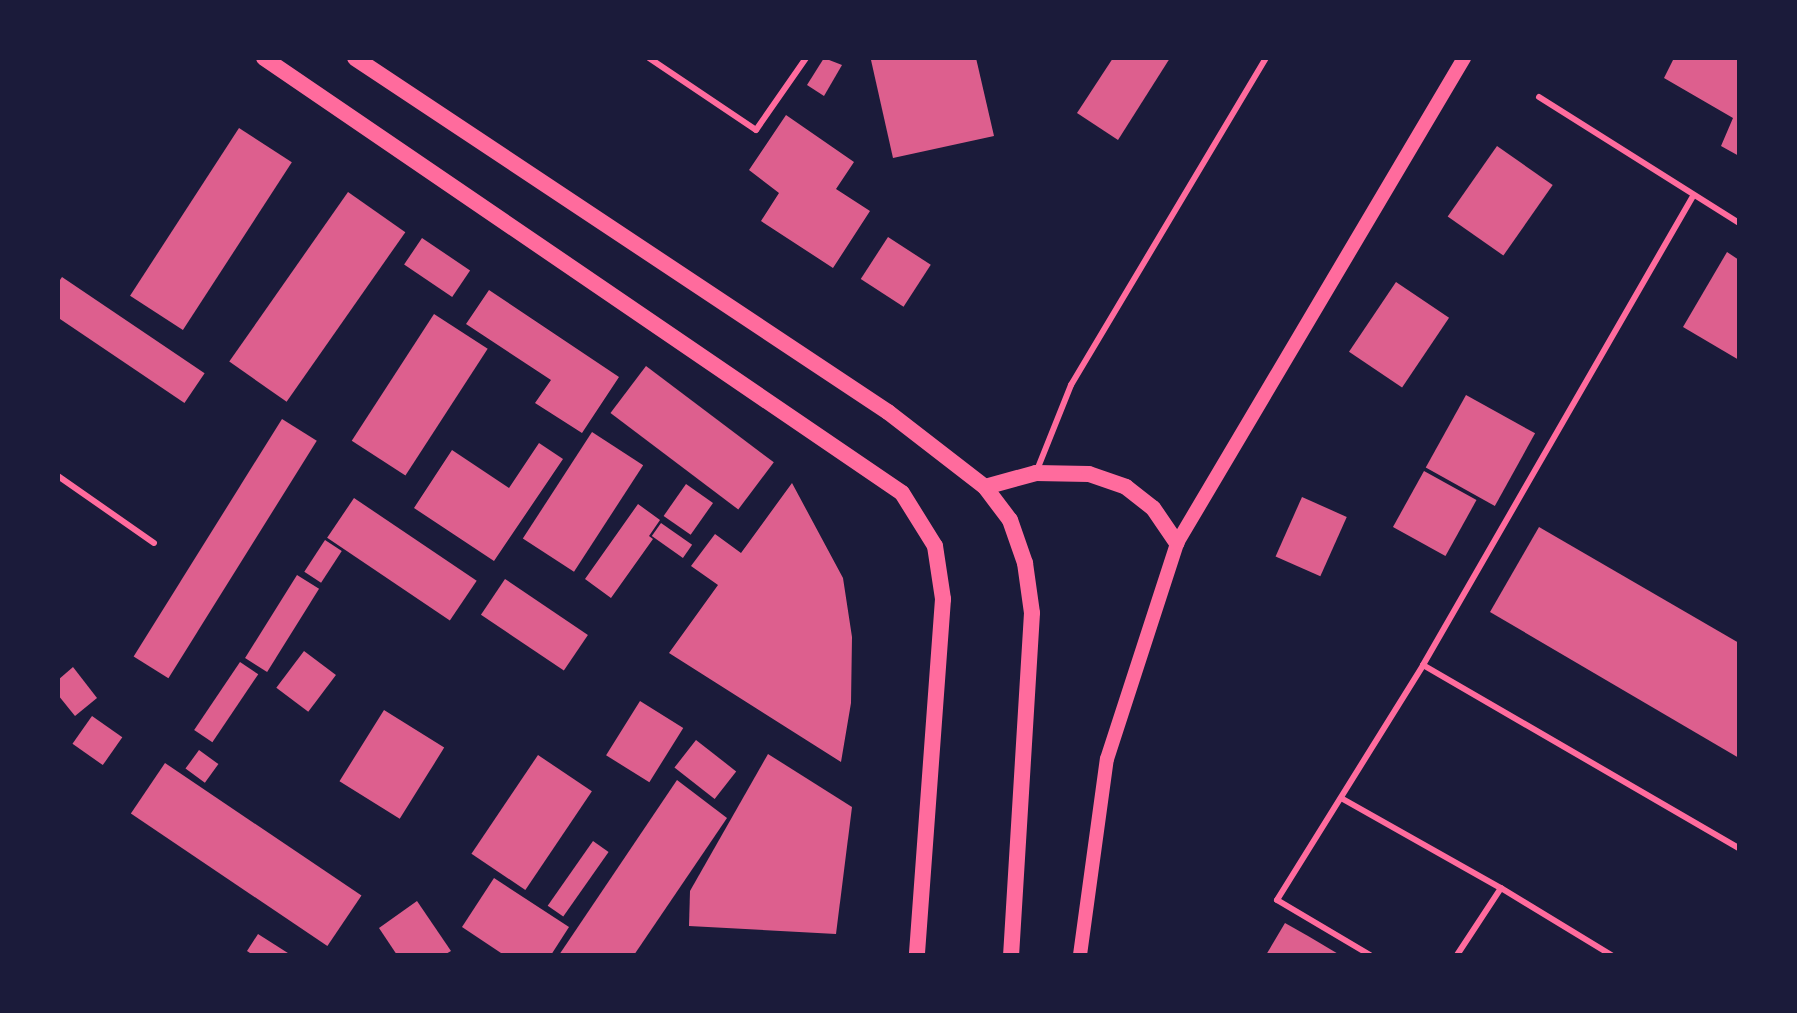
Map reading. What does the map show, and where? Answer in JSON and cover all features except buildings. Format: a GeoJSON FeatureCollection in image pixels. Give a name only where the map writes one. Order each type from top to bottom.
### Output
{"type":"FeatureCollection","features":[{"type":"Feature","properties":{"kind":"main road"},"geometry":{"type":"LineString","coordinates":[[264,58],[902,493],[935,546],[943,599],[917,955]]}},
{"type":"Feature","properties":{"kind":"main road"},"geometry":{"type":"LineString","coordinates":[[355,58],[876,403],[985,487],[1010,520],[1025,563],[1032,613],[1011,955]]}},
{"type":"Feature","properties":{"kind":"main road"},"geometry":{"type":"LineString","coordinates":[[985,487],[1036,473],[1089,474],[1126,487],[1153,508],[1177,543]]}},
{"type":"Feature","properties":{"kind":"street"},"geometry":{"type":"LineString","coordinates":[[1080,955],[1107,759],[1177,543],[1464,58]]}},
{"type":"Feature","properties":{"kind":"lane"},"geometry":{"type":"LineString","coordinates":[[649,58],[756,130],[806,58]]}},
{"type":"Feature","properties":{"kind":"lane"},"geometry":{"type":"LineString","coordinates":[[1036,473],[1071,385],[1266,58]]}},
{"type":"Feature","properties":{"kind":"lane"},"geometry":{"type":"LineString","coordinates":[[1539,97],[1739,223]]}},
{"type":"Feature","properties":{"kind":"lane"},"geometry":{"type":"LineString","coordinates":[[1370,955],[1277,900],[1423,665],[1693,196]]}},
{"type":"Feature","properties":{"kind":"lane"},"geometry":{"type":"LineString","coordinates":[[58,476],[154,543]]}},
{"type":"Feature","properties":{"kind":"lane"},"geometry":{"type":"LineString","coordinates":[[1423,665],[1739,848]]}},
{"type":"Feature","properties":{"kind":"lane"},"geometry":{"type":"LineString","coordinates":[[1341,798],[1501,888],[1611,955]]}},
{"type":"Feature","properties":{"kind":"lane"},"geometry":{"type":"LineString","coordinates":[[1457,955],[1501,888]]}}]}
